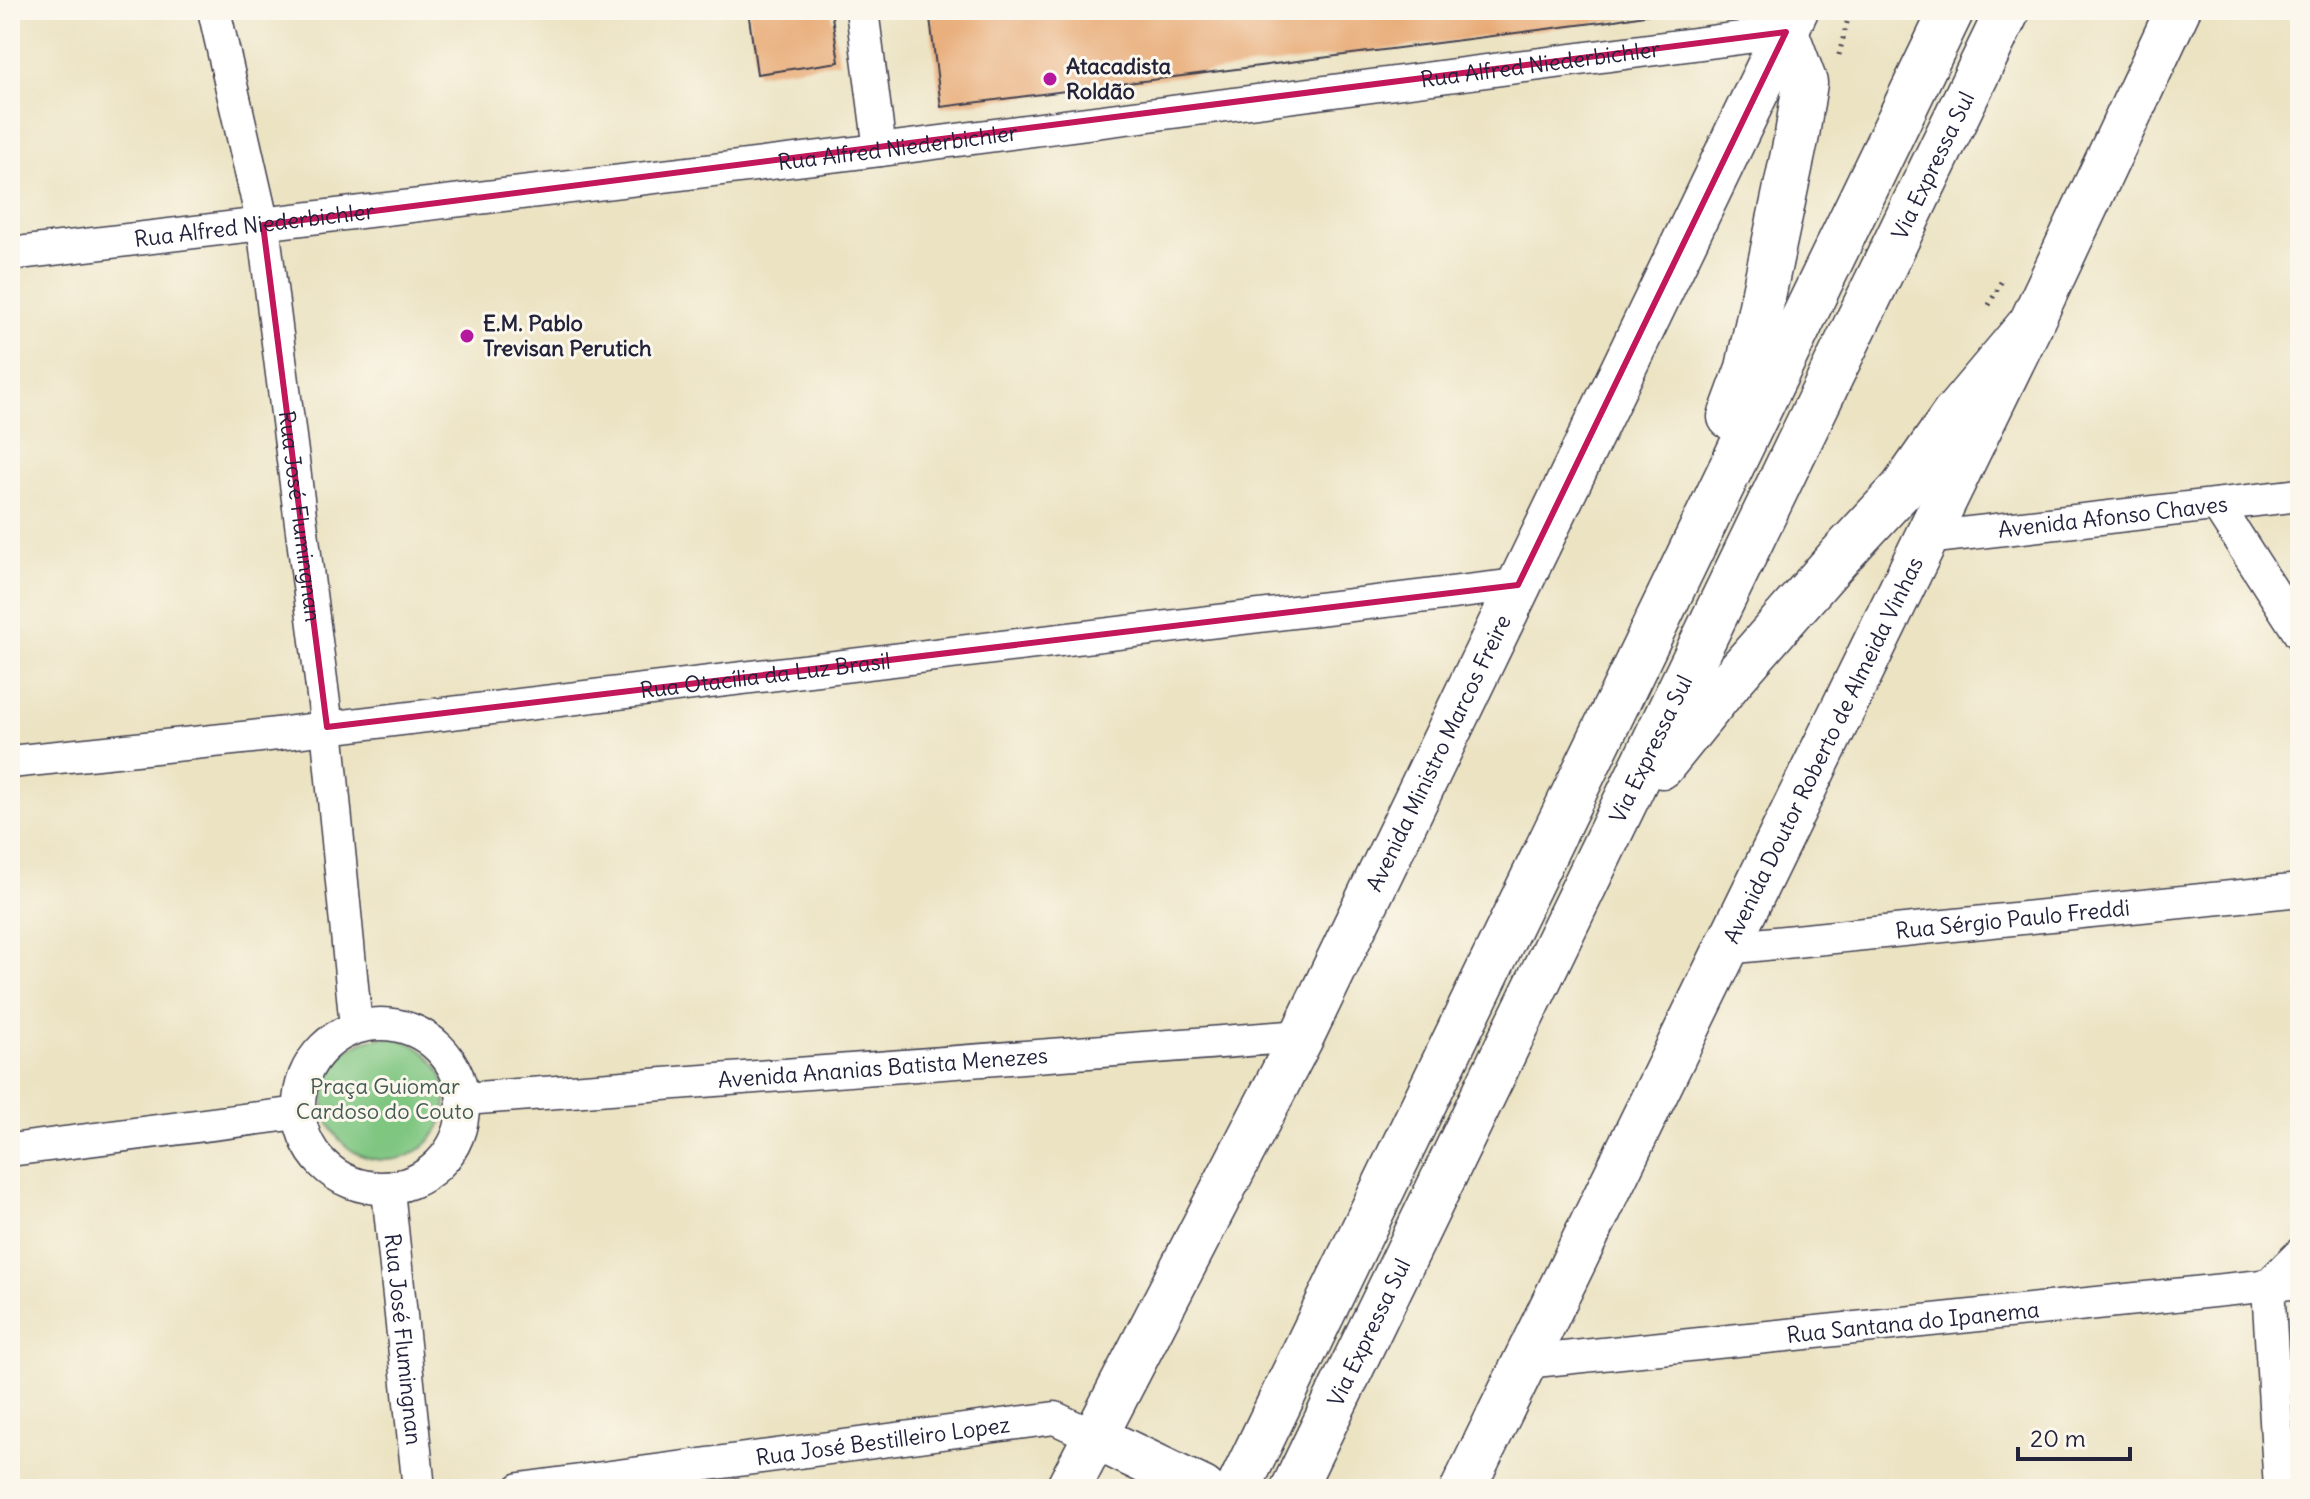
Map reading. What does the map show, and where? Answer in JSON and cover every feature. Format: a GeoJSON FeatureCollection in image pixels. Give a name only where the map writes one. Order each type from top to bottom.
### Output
{"type":"FeatureCollection","features":[{"type":"Feature","properties":{"kind":"main road"},"geometry":{"type":"LineString","coordinates":[[1244,1477],[1952,10]]}},
{"type":"Feature","properties":{"kind":"main road","name":"Via Expressa Sul"},"geometry":{"type":"LineString","coordinates":[[1294,1487],[2008,10]]}},
{"type":"Feature","properties":{"kind":"main road","name":"Avenida Doutor Roberto de Almeida Vinhas"},"geometry":{"type":"LineString","coordinates":[[1463,1489],[2031,323],[2178,10]]}},
{"type":"Feature","properties":{"kind":"main road"},"geometry":{"type":"LineString","coordinates":[[1708,517],[1728,425],[1748,368],[1801,109],[1805,83],[1791,21]]}},
{"type":"Feature","properties":{"kind":"main road","name":"Avenida Ministro Marcos Freire"},"geometry":{"type":"LineString","coordinates":[[1068,1489],[1074,1427],[1302,1036],[1791,21]]}},
{"type":"Feature","properties":{"kind":"main road"},"geometry":{"type":"LineString","coordinates":[[1615,823],[1733,678],[1902,489],[1953,416],[2031,323]]}},
{"type":"Feature","properties":{"kind":"main road"},"geometry":{"type":"LineString","coordinates":[[1074,1427],[1174,1475]]}},
{"type":"Feature","properties":{"kind":"street","name":"Rua José Flumingnan"},"geometry":{"type":"LineString","coordinates":[[214,10],[263,225],[327,727],[356,1027]]}},
{"type":"Feature","properties":{"kind":"street"},"geometry":{"type":"LineString","coordinates":[[862,10],[880,150]]}},
{"type":"Feature","properties":{"kind":"street","name":"Rua Alfred Niederbichler"},"geometry":{"type":"LineString","coordinates":[[10,254],[880,150],[1791,21]]}},
{"type":"Feature","properties":{"kind":"street","name":"Avenida Afonso Chaves"},"geometry":{"type":"LineString","coordinates":[[1926,538],[2300,495]]}},
{"type":"Feature","properties":{"kind":"street"},"geometry":{"type":"LineString","coordinates":[[2217,505],[2300,634]]}},
{"type":"Feature","properties":{"kind":"street","name":"Rua Otacília da Luz Brasil"},"geometry":{"type":"LineString","coordinates":[[10,762],[1518,585]]}},
{"type":"Feature","properties":{"kind":"street","name":"Rua Sérgio Paulo Freddi"},"geometry":{"type":"LineString","coordinates":[[1726,948],[2300,890]]}},
{"type":"Feature","properties":{"kind":"street"},"geometry":{"type":"LineString","coordinates":[[385,1023],[414,1030],[439,1046],[457,1071],[464,1099],[461,1131],[445,1160],[419,1180],[388,1190],[355,1186],[327,1170],[307,1145],[298,1113],[303,1077],[324,1046],[356,1027],[385,1023]]}},
{"type":"Feature","properties":{"kind":"street","name":"Avenida Ananias Batista Menezes"},"geometry":{"type":"LineString","coordinates":[[464,1099],[1302,1036]]}},
{"type":"Feature","properties":{"kind":"street"},"geometry":{"type":"LineString","coordinates":[[10,1150],[298,1113]]}},
{"type":"Feature","properties":{"kind":"street","name":"Rua José Flumingnan"},"geometry":{"type":"LineString","coordinates":[[388,1190],[419,1489]]}},
{"type":"Feature","properties":{"kind":"street"},"geometry":{"type":"LineString","coordinates":[[2280,1489],[2268,1286],[2300,1254]]}},
{"type":"Feature","properties":{"kind":"street","name":"Rua Santana do Ipanema"},"geometry":{"type":"LineString","coordinates":[[1525,1362],[2300,1282]]}},
{"type":"Feature","properties":{"kind":"street","name":"Rua José Bestilleiro Lopez"},"geometry":{"type":"LineString","coordinates":[[520,1489],[1074,1427]]}},
{"type":"Feature","properties":{"kind":"highlighted area"},"geometry":{"type":"Polygon","coordinates":[[[1786,32],[1518,585],[327,727],[263,225],[1786,32]]]}},
{"type":"Feature","properties":{"kind":"green space","name":"Praça Guiomar Cardoso do Couto"},"geometry":{"type":"Polygon","coordinates":[[[385,1038],[408,1043],[428,1056],[441,1076],[446,1099],[441,1122],[428,1142],[408,1155],[385,1160],[362,1155],[342,1142],[329,1122],[324,1099],[329,1076],[342,1056],[362,1043],[385,1038]]]}},
{"type":"Feature","properties":{"kind":"building"},"geometry":{"type":"Polygon","coordinates":[[[748,10],[831,10],[839,62],[757,74],[748,10]]]}},
{"type":"Feature","properties":{"kind":"building","name":"Atacadista Roldão"},"geometry":{"type":"Polygon","coordinates":[[[929,10],[1662,10],[1662,12],[941,107],[929,10]]]}},
{"type":"Feature","properties":{"kind":"place","name":"Atacadista Roldão"},"geometry":{"type":"Point","coordinates":[1050,79]}},
{"type":"Feature","properties":{"kind":"place","name":"E.M. Pablo Trevisan Perutich"},"geometry":{"type":"Point","coordinates":[467,336]}}]}
